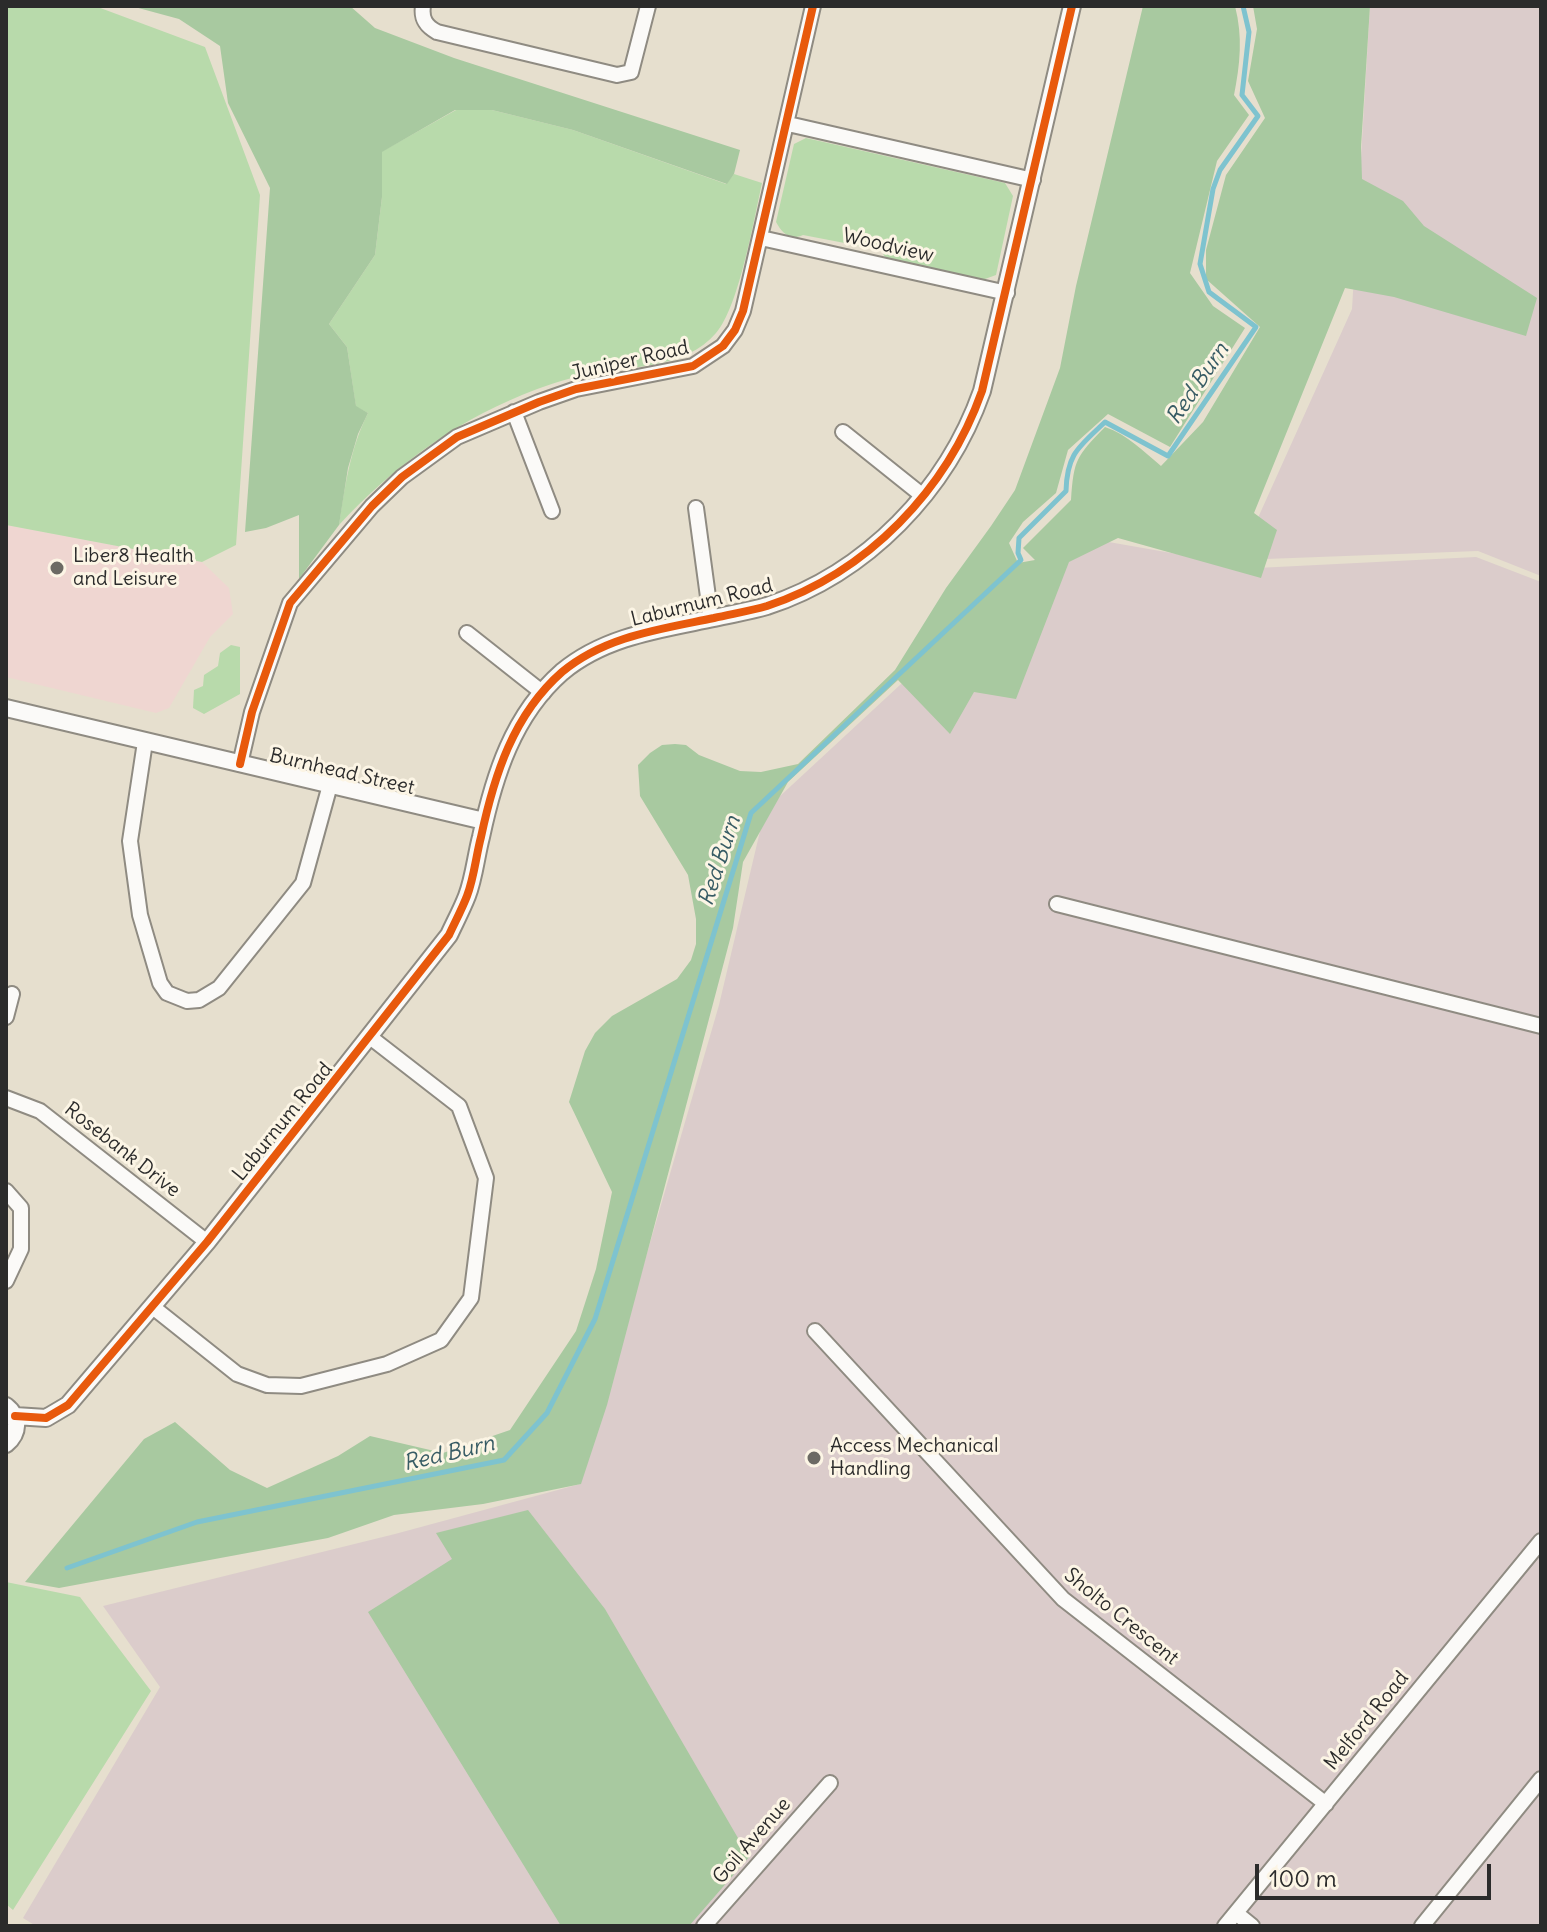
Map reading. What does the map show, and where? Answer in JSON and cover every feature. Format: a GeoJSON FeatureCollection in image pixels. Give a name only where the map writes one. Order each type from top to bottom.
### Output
{"type":"FeatureCollection","features":[{"type":"Feature","properties":{"kind":"street"},"geometry":{"type":"LineString","coordinates":[[423,6],[423,17],[437,32],[617,75],[631,72],[648,6]]}},
{"type":"Feature","properties":{"kind":"street","name":"Juniper Road"},"geometry":{"type":"LineString","coordinates":[[240,764],[252,712],[290,603],[372,506],[402,477],[457,437],[514,412],[576,389],[693,366],[723,346],[735,330],[743,311],[813,6]]}},
{"type":"Feature","properties":{"kind":"street","name":"Laburnum Road"},"geometry":{"type":"LineString","coordinates":[[6,1444],[16,1430],[10,1411],[46,1418],[68,1405],[154,1308],[449,935],[468,895],[484,821],[504,755],[519,723],[563,672],[600,648],[644,631],[766,606],[809,589],[850,566],[878,544],[923,496],[943,469],[973,418],[982,391],[1033,180],[1069,7]]}},
{"type":"Feature","properties":{"kind":"street"},"geometry":{"type":"LineString","coordinates":[[788,124],[1033,180]]}},
{"type":"Feature","properties":{"kind":"street","name":"Woodview"},"geometry":{"type":"LineString","coordinates":[[761,238],[1007,293]]}},
{"type":"Feature","properties":{"kind":"street"},"geometry":{"type":"LineString","coordinates":[[514,412],[552,511]]}},
{"type":"Feature","properties":{"kind":"street"},"geometry":{"type":"LineString","coordinates":[[843,432],[923,496]]}},
{"type":"Feature","properties":{"kind":"street"},"geometry":{"type":"LineString","coordinates":[[696,508],[711,619]]}},
{"type":"Feature","properties":{"kind":"street"},"geometry":{"type":"LineString","coordinates":[[467,633],[543,693]]}},
{"type":"Feature","properties":{"kind":"street","name":"Burnhead Street"},"geometry":{"type":"LineString","coordinates":[[6,708],[484,821]]}},
{"type":"Feature","properties":{"kind":"street"},"geometry":{"type":"LineString","coordinates":[[145,742],[130,841],[140,915],[160,983],[167,993],[187,1001],[199,1000],[219,988],[303,883],[330,785]]}},
{"type":"Feature","properties":{"kind":"street"},"geometry":{"type":"LineString","coordinates":[[1057,904],[1541,1026]]}},
{"type":"Feature","properties":{"kind":"street"},"geometry":{"type":"LineString","coordinates":[[6,1017],[12,994]]}},
{"type":"Feature","properties":{"kind":"street"},"geometry":{"type":"LineString","coordinates":[[154,1308],[237,1374],[267,1385],[301,1386],[387,1364],[441,1340],[471,1298],[486,1178],[459,1106],[370,1037]]}},
{"type":"Feature","properties":{"kind":"street","name":"Rosebank Drive"},"geometry":{"type":"LineString","coordinates":[[6,1098],[40,1111],[207,1242]]}},
{"type":"Feature","properties":{"kind":"street"},"geometry":{"type":"LineString","coordinates":[[6,1191],[21,1208],[21,1249],[6,1281]]}},
{"type":"Feature","properties":{"kind":"street","name":"Sholto Crescent"},"geometry":{"type":"LineString","coordinates":[[815,1331],[1063,1599],[1326,1804]]}},
{"type":"Feature","properties":{"kind":"street","name":"Melford Road"},"geometry":{"type":"LineString","coordinates":[[1225,1926],[1541,1541]]}},
{"type":"Feature","properties":{"kind":"street"},"geometry":{"type":"LineString","coordinates":[[1422,1926],[1541,1779]]}},
{"type":"Feature","properties":{"kind":"street","name":"Goil Avenue"},"geometry":{"type":"LineString","coordinates":[[704,1926],[830,1783]]}},
{"type":"Feature","properties":{"kind":"street"},"geometry":{"type":"LineString","coordinates":[[1236,1913],[1252,1926]]}},
{"type":"Feature","properties":{"kind":"shaded area"},"geometry":{"type":"Polygon","coordinates":[[[1370,6],[1541,6],[1541,576],[1478,551],[1239,560],[1352,309],[1370,6]]]}},
{"type":"Feature","properties":{"kind":"shaded area"},"geometry":{"type":"Polygon","coordinates":[[[6,525],[202,562],[229,588],[233,614],[210,637],[169,708],[156,713],[6,677],[6,525]]]}},
{"type":"Feature","properties":{"kind":"shaded area"},"geometry":{"type":"Polygon","coordinates":[[[1063,534],[1257,568],[1476,557],[1541,582],[1541,1926],[36,1926],[23,1918],[160,1687],[103,1606],[395,1534],[580,1484],[719,1005],[765,810],[1063,534]]]}},
{"type":"Feature","properties":{"kind":"green space"},"geometry":{"type":"Polygon","coordinates":[[[6,6],[95,6],[205,47],[260,195],[236,545],[202,562],[6,525],[6,6]]]}},
{"type":"Feature","properties":{"kind":"green space"},"geometry":{"type":"Polygon","coordinates":[[[131,6],[350,6],[375,28],[454,58],[740,150],[734,174],[727,184],[573,130],[492,110],[455,110],[382,152],[382,197],[375,255],[329,324],[347,347],[356,406],[368,413],[348,468],[339,525],[299,579],[299,515],[266,528],[245,532],[270,188],[228,103],[220,46],[179,19],[131,6]]]}},
{"type":"Feature","properties":{"kind":"green space"},"geometry":{"type":"Polygon","coordinates":[[[1143,6],[1235,6],[1240,50],[1234,95],[1249,115],[1217,161],[1190,273],[1213,306],[1245,328],[1170,447],[1108,414],[1068,450],[1056,493],[1023,522],[1009,543],[1018,563],[1035,560],[1023,548],[1071,500],[1078,459],[1105,427],[1128,439],[1161,466],[1203,422],[1260,327],[1206,279],[1206,250],[1226,175],[1265,118],[1248,81],[1257,29],[1253,6],[1370,6],[1361,147],[1362,179],[1403,201],[1424,226],[1537,298],[1526,336],[1394,297],[1345,288],[1254,513],[1277,530],[1261,578],[1118,538],[1069,562],[1016,699],[974,692],[950,734],[898,680],[788,782],[743,862],[733,928],[607,1405],[581,1484],[483,1504],[394,1515],[328,1538],[59,1588],[25,1582],[144,1439],[175,1422],[230,1470],[267,1488],[338,1456],[370,1436],[443,1453],[510,1430],[576,1331],[596,1269],[612,1192],[569,1102],[585,1051],[595,1033],[612,1016],[677,979],[691,960],[696,944],[696,919],[688,875],[640,796],[638,765],[662,745],[675,744],[686,745],[699,755],[740,771],[761,772],[798,764],[895,670],[946,588],[1015,490],[1060,368],[1076,286],[1143,6]]]}},
{"type":"Feature","properties":{"kind":"green space"},"geometry":{"type":"Polygon","coordinates":[[[456,110],[492,110],[573,130],[726,184],[734,174],[762,183],[739,284],[724,321],[704,345],[673,360],[561,381],[496,407],[423,450],[379,486],[339,525],[352,454],[368,413],[356,407],[347,347],[329,324],[375,255],[382,197],[381,152],[456,110]]]}},
{"type":"Feature","properties":{"kind":"green space"},"geometry":{"type":"Polygon","coordinates":[[[806,138],[1005,183],[1013,196],[996,275],[971,279],[886,259],[881,250],[803,235],[787,235],[776,222],[794,144],[806,138]]]}},
{"type":"Feature","properties":{"kind":"green space"},"geometry":{"type":"Polygon","coordinates":[[[231,645],[240,647],[240,694],[204,714],[193,708],[194,690],[203,686],[204,675],[218,666],[220,653],[231,645]]]}},
{"type":"Feature","properties":{"kind":"green space"},"geometry":{"type":"Polygon","coordinates":[[[528,1510],[605,1609],[749,1857],[689,1926],[561,1926],[368,1612],[452,1559],[436,1533],[528,1510]]]}},
{"type":"Feature","properties":{"kind":"green space"},"geometry":{"type":"Polygon","coordinates":[[[6,1582],[80,1597],[151,1691],[13,1910],[6,1904],[6,1582]]]}},
{"type":"Feature","properties":{"kind":"waterway","name":"Red Burn"},"geometry":{"type":"LineString","coordinates":[[67,1568],[197,1522],[504,1460],[547,1413],[595,1319],[751,813],[1021,560],[1019,538],[1066,491],[1072,459],[1088,438],[1105,422],[1168,456],[1256,327],[1209,292],[1200,264],[1213,189],[1220,170],[1258,116],[1242,95],[1249,32],[1243,6]]}},
{"type":"Feature","properties":{"kind":"cycle path"},"geometry":{"type":"LineString","coordinates":[[240,764],[252,712],[290,603],[372,506],[402,477],[457,437],[539,402],[576,389],[693,366],[723,346],[735,330],[743,311],[813,6]]}},
{"type":"Feature","properties":{"kind":"cycle path"},"geometry":{"type":"LineString","coordinates":[[15,1416],[46,1418],[68,1405],[207,1242],[449,935],[469,889],[499,769],[518,727],[545,689],[579,660],[615,642],[654,630],[761,608],[804,591],[870,550],[925,494],[948,462],[982,391],[1072,6]]}},
{"type":"Feature","properties":{"kind":"place","name":"Liber8 Health and Leisure"},"geometry":{"type":"Point","coordinates":[57,568]}},
{"type":"Feature","properties":{"kind":"place","name":"Access Mechanical Handling"},"geometry":{"type":"Point","coordinates":[814,1458]}}]}
